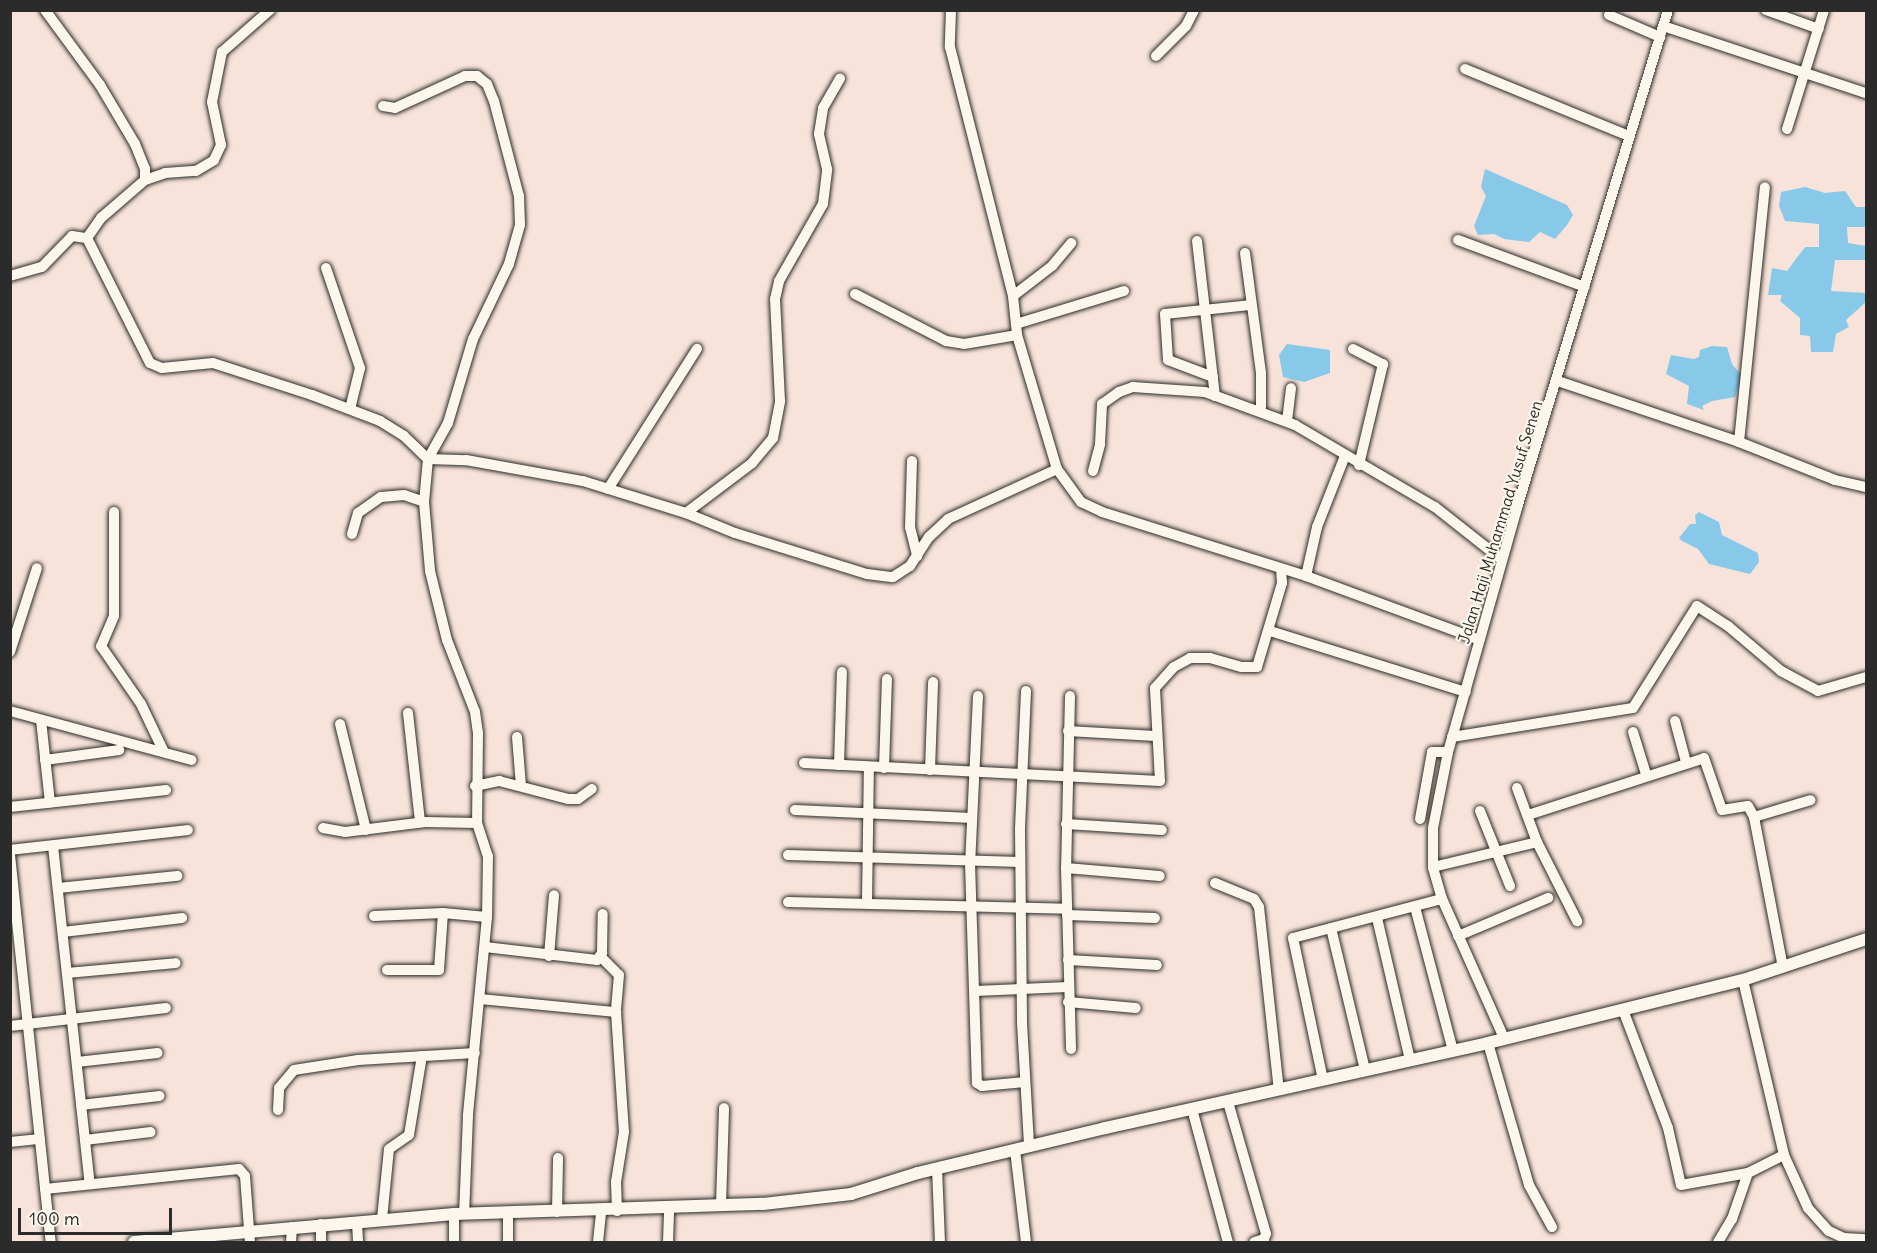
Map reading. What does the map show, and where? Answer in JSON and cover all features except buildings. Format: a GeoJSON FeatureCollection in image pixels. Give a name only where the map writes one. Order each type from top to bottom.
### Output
{"type":"FeatureCollection","features":[{"type":"Feature","properties":{"kind":"street"},"geometry":{"type":"LineString","coordinates":[[45,10],[100,85],[135,144],[145,180]]}},
{"type":"Feature","properties":{"kind":"street"},"geometry":{"type":"LineString","coordinates":[[87,238],[101,218],[145,180],[165,172],[196,171],[214,160],[221,145],[212,102],[222,52],[270,10]]}},
{"type":"Feature","properties":{"kind":"street"},"geometry":{"type":"LineString","coordinates":[[951,10],[950,47],[964,112],[1013,296],[1017,329],[1057,468],[1087,506],[1306,576],[1480,640]]}},
{"type":"Feature","properties":{"kind":"street"},"geometry":{"type":"LineString","coordinates":[[1156,56],[1186,26],[1194,10]]}},
{"type":"Feature","properties":{"kind":"street"},"geometry":{"type":"LineString","coordinates":[[1598,10],[1661,32],[1805,72],[1866,93]]}},
{"type":"Feature","properties":{"kind":"street","name":"Jalan Haji Muhammad Yusuf Senen"},"geometry":{"type":"LineString","coordinates":[[1504,1038],[1442,899],[1433,867],[1431,842],[1448,752],[1502,560],[1558,381],[1668,10]]}},
{"type":"Feature","properties":{"kind":"street"},"geometry":{"type":"LineString","coordinates":[[1766,10],[1819,29]]}},
{"type":"Feature","properties":{"kind":"street"},"geometry":{"type":"LineString","coordinates":[[1787,129],[1824,10]]}},
{"type":"Feature","properties":{"kind":"street"},"geometry":{"type":"LineString","coordinates":[[1465,69],[1629,136]]}},
{"type":"Feature","properties":{"kind":"street"},"geometry":{"type":"LineString","coordinates":[[383,106],[402,106],[465,75],[477,76],[487,84],[494,101],[519,196],[520,225],[509,264],[473,339],[448,423],[428,459],[424,502],[436,605],[475,712],[478,733],[475,786],[477,823],[488,856],[488,917],[459,1214],[454,1242]]}},
{"type":"Feature","properties":{"kind":"street"},"geometry":{"type":"LineString","coordinates":[[686,513],[752,463],[773,438],[780,401],[774,316],[779,281],[824,204],[827,169],[819,134],[823,108],[840,78]]}},
{"type":"Feature","properties":{"kind":"street"},"geometry":{"type":"LineString","coordinates":[[1739,442],[1765,187]]}},
{"type":"Feature","properties":{"kind":"street"},"geometry":{"type":"LineString","coordinates":[[10,276],[42,267],[72,236],[87,238]]}},
{"type":"Feature","properties":{"kind":"street"},"geometry":{"type":"LineString","coordinates":[[87,238],[150,363],[162,368],[213,363],[350,410],[404,436],[428,459],[466,460],[544,473],[608,489],[686,513],[735,533],[867,574],[893,577],[910,566],[948,519],[1057,468]]}},
{"type":"Feature","properties":{"kind":"street"},"geometry":{"type":"LineString","coordinates":[[1458,240],[1585,287]]}},
{"type":"Feature","properties":{"kind":"street"},"geometry":{"type":"LineString","coordinates":[[1197,241],[1215,396]]}},
{"type":"Feature","properties":{"kind":"street"},"geometry":{"type":"LineString","coordinates":[[1013,296],[1052,266],[1071,243]]}},
{"type":"Feature","properties":{"kind":"street"},"geometry":{"type":"LineString","coordinates":[[1245,253],[1250,305],[1261,372],[1261,411]]}},
{"type":"Feature","properties":{"kind":"street"},"geometry":{"type":"LineString","coordinates":[[326,268],[360,368],[350,410]]}},
{"type":"Feature","properties":{"kind":"street"},"geometry":{"type":"LineString","coordinates":[[855,294],[946,341],[964,344],[1017,329],[1124,291]]}},
{"type":"Feature","properties":{"kind":"street"},"geometry":{"type":"LineString","coordinates":[[1213,378],[1168,360],[1165,314],[1250,305]]}},
{"type":"Feature","properties":{"kind":"street"},"geometry":{"type":"LineString","coordinates":[[608,489],[696,349]]}},
{"type":"Feature","properties":{"kind":"street"},"geometry":{"type":"LineString","coordinates":[[1353,350],[1383,364],[1359,465]]}},
{"type":"Feature","properties":{"kind":"street"},"geometry":{"type":"LineString","coordinates":[[1558,381],[1739,442],[1835,480],[1866,487]]}},
{"type":"Feature","properties":{"kind":"street"},"geometry":{"type":"LineString","coordinates":[[1093,471],[1100,444],[1102,404],[1119,392],[1133,387],[1215,396],[1287,421],[1359,465],[1435,507],[1502,560]]}},
{"type":"Feature","properties":{"kind":"street"},"geometry":{"type":"LineString","coordinates":[[1287,421],[1291,388]]}},
{"type":"Feature","properties":{"kind":"street"},"geometry":{"type":"LineString","coordinates":[[1306,576],[1317,527],[1345,456]]}},
{"type":"Feature","properties":{"kind":"street"},"geometry":{"type":"LineString","coordinates":[[912,461],[910,527],[917,555]]}},
{"type":"Feature","properties":{"kind":"street"},"geometry":{"type":"LineString","coordinates":[[352,534],[358,513],[381,496],[404,495],[424,502]]}},
{"type":"Feature","properties":{"kind":"street"},"geometry":{"type":"LineString","coordinates":[[114,512],[114,616],[101,646],[141,704],[164,752]]}},
{"type":"Feature","properties":{"kind":"street"},"geometry":{"type":"LineString","coordinates":[[10,652],[37,568]]}},
{"type":"Feature","properties":{"kind":"street"},"geometry":{"type":"LineString","coordinates":[[804,763],[1160,781],[1155,736],[1155,688],[1174,667],[1190,658],[1210,658],[1254,669],[1263,658],[1282,583],[1281,569]]}},
{"type":"Feature","properties":{"kind":"street"},"geometry":{"type":"LineString","coordinates":[[1452,737],[1633,708],[1697,606],[1728,626],[1781,672],[1818,691],[1866,677]]}},
{"type":"Feature","properties":{"kind":"street"},"geometry":{"type":"LineString","coordinates":[[1270,631],[1466,692]]}},
{"type":"Feature","properties":{"kind":"street"},"geometry":{"type":"LineString","coordinates":[[839,765],[842,672]]}},
{"type":"Feature","properties":{"kind":"street"},"geometry":{"type":"LineString","coordinates":[[884,768],[887,679]]}},
{"type":"Feature","properties":{"kind":"street"},"geometry":{"type":"LineString","coordinates":[[930,770],[933,682]]}},
{"type":"Feature","properties":{"kind":"street"},"geometry":{"type":"LineString","coordinates":[[1026,691],[1020,862],[1022,988],[1029,1146]]}},
{"type":"Feature","properties":{"kind":"street"},"geometry":{"type":"LineString","coordinates":[[978,696],[970,863],[977,1083],[982,1086],[1025,1082]]}},
{"type":"Feature","properties":{"kind":"street"},"geometry":{"type":"LineString","coordinates":[[1070,696],[1066,777],[1066,868],[1071,1049]]}},
{"type":"Feature","properties":{"kind":"street"},"geometry":{"type":"LineString","coordinates":[[10,711],[192,760]]}},
{"type":"Feature","properties":{"kind":"street"},"geometry":{"type":"LineString","coordinates":[[408,713],[420,822]]}},
{"type":"Feature","properties":{"kind":"street"},"geometry":{"type":"LineString","coordinates":[[41,720],[50,803]]}},
{"type":"Feature","properties":{"kind":"street"},"geometry":{"type":"LineString","coordinates":[[1675,721],[1686,762]]}},
{"type":"Feature","properties":{"kind":"street"},"geometry":{"type":"LineString","coordinates":[[340,724],[366,830]]}},
{"type":"Feature","properties":{"kind":"street"},"geometry":{"type":"LineString","coordinates":[[1068,730],[1155,736]]}},
{"type":"Feature","properties":{"kind":"street"},"geometry":{"type":"LineString","coordinates":[[1633,732],[1646,774]]}},
{"type":"Feature","properties":{"kind":"street"},"geometry":{"type":"LineString","coordinates":[[517,736],[521,786]]}},
{"type":"Feature","properties":{"kind":"street"},"geometry":{"type":"LineString","coordinates":[[45,760],[119,750]]}},
{"type":"Feature","properties":{"kind":"street"},"geometry":{"type":"LineString","coordinates":[[1420,819],[1432,752],[1448,752]]}},
{"type":"Feature","properties":{"kind":"street"},"geometry":{"type":"LineString","coordinates":[[1528,815],[1646,774],[1686,762],[1706,759],[1722,810],[1748,806],[1754,817],[1783,968]]}},
{"type":"Feature","properties":{"kind":"street"},"geometry":{"type":"LineString","coordinates":[[867,903],[869,767]]}},
{"type":"Feature","properties":{"kind":"street"},"geometry":{"type":"LineString","coordinates":[[475,786],[499,781],[568,800],[578,800],[592,789]]}},
{"type":"Feature","properties":{"kind":"street"},"geometry":{"type":"LineString","coordinates":[[1517,788],[1537,842],[1577,921]]}},
{"type":"Feature","properties":{"kind":"street"},"geometry":{"type":"LineString","coordinates":[[10,807],[166,790]]}},
{"type":"Feature","properties":{"kind":"street"},"geometry":{"type":"LineString","coordinates":[[1754,817],[1811,800]]}},
{"type":"Feature","properties":{"kind":"street"},"geometry":{"type":"LineString","coordinates":[[795,810],[972,818]]}},
{"type":"Feature","properties":{"kind":"street"},"geometry":{"type":"LineString","coordinates":[[1480,811],[1510,886]]}},
{"type":"Feature","properties":{"kind":"street"},"geometry":{"type":"LineString","coordinates":[[323,828],[366,830],[420,822],[477,823]]}},
{"type":"Feature","properties":{"kind":"street"},"geometry":{"type":"LineString","coordinates":[[1066,824],[1162,830]]}},
{"type":"Feature","properties":{"kind":"street"},"geometry":{"type":"LineString","coordinates":[[10,850],[188,830]]}},
{"type":"Feature","properties":{"kind":"street"},"geometry":{"type":"LineString","coordinates":[[1433,867],[1537,842]]}},
{"type":"Feature","properties":{"kind":"street"},"geometry":{"type":"LineString","coordinates":[[53,846],[90,1184]]}},
{"type":"Feature","properties":{"kind":"street"},"geometry":{"type":"LineString","coordinates":[[10,855],[51,1242]]}},
{"type":"Feature","properties":{"kind":"street"},"geometry":{"type":"LineString","coordinates":[[788,855],[970,863],[1020,862]]}},
{"type":"Feature","properties":{"kind":"street"},"geometry":{"type":"LineString","coordinates":[[1066,868],[1160,876]]}},
{"type":"Feature","properties":{"kind":"street"},"geometry":{"type":"LineString","coordinates":[[58,888],[177,876]]}},
{"type":"Feature","properties":{"kind":"street"},"geometry":{"type":"LineString","coordinates":[[1215,883],[1254,899],[1259,907],[1279,1090]]}},
{"type":"Feature","properties":{"kind":"street"},"geometry":{"type":"LineString","coordinates":[[549,956],[554,895]]}},
{"type":"Feature","properties":{"kind":"street"},"geometry":{"type":"LineString","coordinates":[[1458,936],[1548,898]]}},
{"type":"Feature","properties":{"kind":"street"},"geometry":{"type":"LineString","coordinates":[[1323,1080],[1292,941],[1295,935],[1377,918],[1442,899]]}},
{"type":"Feature","properties":{"kind":"street"},"geometry":{"type":"LineString","coordinates":[[788,902],[1021,908],[1155,918]]}},
{"type":"Feature","properties":{"kind":"street"},"geometry":{"type":"LineString","coordinates":[[1415,907],[1453,1051]]}},
{"type":"Feature","properties":{"kind":"street"},"geometry":{"type":"LineString","coordinates":[[374,916],[443,914],[488,917]]}},
{"type":"Feature","properties":{"kind":"street"},"geometry":{"type":"LineString","coordinates":[[387,970],[439,970],[443,914]]}},
{"type":"Feature","properties":{"kind":"street"},"geometry":{"type":"LineString","coordinates":[[603,914],[601,957],[619,975],[616,1012],[624,1132],[616,1182],[617,1211]]}},
{"type":"Feature","properties":{"kind":"street"},"geometry":{"type":"LineString","coordinates":[[63,932],[182,918]]}},
{"type":"Feature","properties":{"kind":"street"},"geometry":{"type":"LineString","coordinates":[[1377,918],[1410,1060]]}},
{"type":"Feature","properties":{"kind":"street"},"geometry":{"type":"LineString","coordinates":[[1331,928],[1365,1070]]}},
{"type":"Feature","properties":{"kind":"street"},"geometry":{"type":"LineString","coordinates":[[134,1242],[250,1237],[292,1227],[382,1219],[459,1214],[669,1209],[851,1194],[937,1168],[1488,1043],[1743,980],[1866,939]]}},
{"type":"Feature","properties":{"kind":"street"},"geometry":{"type":"LineString","coordinates":[[485,947],[549,956],[597,960],[601,957]]}},
{"type":"Feature","properties":{"kind":"street"},"geometry":{"type":"LineString","coordinates":[[1068,960],[1157,965]]}},
{"type":"Feature","properties":{"kind":"street"},"geometry":{"type":"LineString","coordinates":[[67,974],[176,963]]}},
{"type":"Feature","properties":{"kind":"street"},"geometry":{"type":"LineString","coordinates":[[1743,980],[1784,1155],[1808,1208],[1829,1231],[1842,1239],[1866,1239]]}},
{"type":"Feature","properties":{"kind":"street"},"geometry":{"type":"LineString","coordinates":[[975,991],[1068,987]]}},
{"type":"Feature","properties":{"kind":"street"},"geometry":{"type":"LineString","coordinates":[[480,999],[616,1012]]}},
{"type":"Feature","properties":{"kind":"street"},"geometry":{"type":"LineString","coordinates":[[1068,1002],[1136,1008]]}},
{"type":"Feature","properties":{"kind":"street"},"geometry":{"type":"LineString","coordinates":[[10,1026],[166,1008]]}},
{"type":"Feature","properties":{"kind":"street"},"geometry":{"type":"LineString","coordinates":[[1623,1010],[1668,1128],[1673,1166],[1681,1185],[1748,1173],[1784,1155]]}},
{"type":"Feature","properties":{"kind":"street"},"geometry":{"type":"LineString","coordinates":[[1488,1043],[1529,1185],[1552,1227]]}},
{"type":"Feature","properties":{"kind":"street"},"geometry":{"type":"LineString","coordinates":[[77,1062],[157,1053]]}},
{"type":"Feature","properties":{"kind":"street"},"geometry":{"type":"LineString","coordinates":[[278,1110],[279,1088],[294,1070],[358,1060],[475,1053]]}},
{"type":"Feature","properties":{"kind":"street"},"geometry":{"type":"LineString","coordinates":[[382,1219],[389,1149],[409,1135],[422,1056]]}},
{"type":"Feature","properties":{"kind":"street"},"geometry":{"type":"LineString","coordinates":[[81,1105],[159,1096]]}},
{"type":"Feature","properties":{"kind":"street"},"geometry":{"type":"LineString","coordinates":[[1228,1102],[1266,1234],[1264,1239],[1254,1242]]}},
{"type":"Feature","properties":{"kind":"street"},"geometry":{"type":"LineString","coordinates":[[720,1205],[724,1108]]}},
{"type":"Feature","properties":{"kind":"street"},"geometry":{"type":"LineString","coordinates":[[1192,1109],[1228,1242]]}},
{"type":"Feature","properties":{"kind":"street"},"geometry":{"type":"LineString","coordinates":[[85,1140],[151,1132]]}},
{"type":"Feature","properties":{"kind":"street"},"geometry":{"type":"LineString","coordinates":[[10,1142],[40,1139]]}},
{"type":"Feature","properties":{"kind":"street"},"geometry":{"type":"LineString","coordinates":[[1015,1150],[1026,1242]]}},
{"type":"Feature","properties":{"kind":"street"},"geometry":{"type":"LineString","coordinates":[[557,1212],[558,1158]]}},
{"type":"Feature","properties":{"kind":"street"},"geometry":{"type":"LineString","coordinates":[[937,1168],[940,1242]]}},
{"type":"Feature","properties":{"kind":"street"},"geometry":{"type":"LineString","coordinates":[[45,1189],[239,1169],[245,1176],[250,1237]]}},
{"type":"Feature","properties":{"kind":"street"},"geometry":{"type":"LineString","coordinates":[[1718,1242],[1732,1219],[1748,1173]]}},
{"type":"Feature","properties":{"kind":"street"},"geometry":{"type":"LineString","coordinates":[[668,1242],[669,1209]]}},
{"type":"Feature","properties":{"kind":"street"},"geometry":{"type":"LineString","coordinates":[[598,1242],[601,1210]]}},
{"type":"Feature","properties":{"kind":"street"},"geometry":{"type":"LineString","coordinates":[[508,1213],[508,1242]]}},
{"type":"Feature","properties":{"kind":"street"},"geometry":{"type":"LineString","coordinates":[[357,1222],[358,1242]]}},
{"type":"Feature","properties":{"kind":"street"},"geometry":{"type":"LineString","coordinates":[[321,1224],[321,1242]]}},
{"type":"Feature","properties":{"kind":"street"},"geometry":{"type":"LineString","coordinates":[[291,1242],[292,1227]]}},
{"type":"Feature","properties":{"kind":"water"},"geometry":{"type":"Polygon","coordinates":[[[1485,169],[1567,205],[1573,215],[1567,225],[1555,239],[1540,232],[1529,242],[1504,239],[1494,234],[1478,235],[1474,226],[1486,196],[1481,187],[1485,169]]]}},
{"type":"Feature","properties":{"kind":"water"},"geometry":{"type":"Polygon","coordinates":[[[1805,187],[1825,193],[1845,191],[1856,207],[1866,207],[1866,227],[1847,227],[1848,243],[1866,246],[1866,260],[1835,260],[1831,291],[1866,293],[1866,302],[1846,320],[1849,327],[1836,334],[1833,352],[1811,352],[1810,336],[1800,335],[1800,318],[1780,301],[1782,295],[1768,295],[1772,268],[1787,271],[1805,247],[1819,247],[1819,224],[1785,221],[1779,206],[1781,192],[1805,187]]]}},
{"type":"Feature","properties":{"kind":"water"},"geometry":{"type":"Polygon","coordinates":[[[1287,344],[1330,350],[1330,373],[1304,382],[1283,377],[1279,355],[1287,344]]]}},
{"type":"Feature","properties":{"kind":"water"},"geometry":{"type":"Polygon","coordinates":[[[1712,346],[1727,347],[1732,364],[1742,376],[1735,397],[1712,401],[1702,406],[1704,410],[1687,404],[1689,386],[1666,374],[1671,355],[1694,359],[1699,357],[1700,350],[1712,346]]]}},
{"type":"Feature","properties":{"kind":"water"},"geometry":{"type":"Polygon","coordinates":[[[1699,512],[1719,522],[1722,535],[1758,553],[1759,562],[1750,574],[1709,564],[1698,549],[1679,538],[1690,524],[1696,524],[1695,515],[1699,512]]]}}]}
